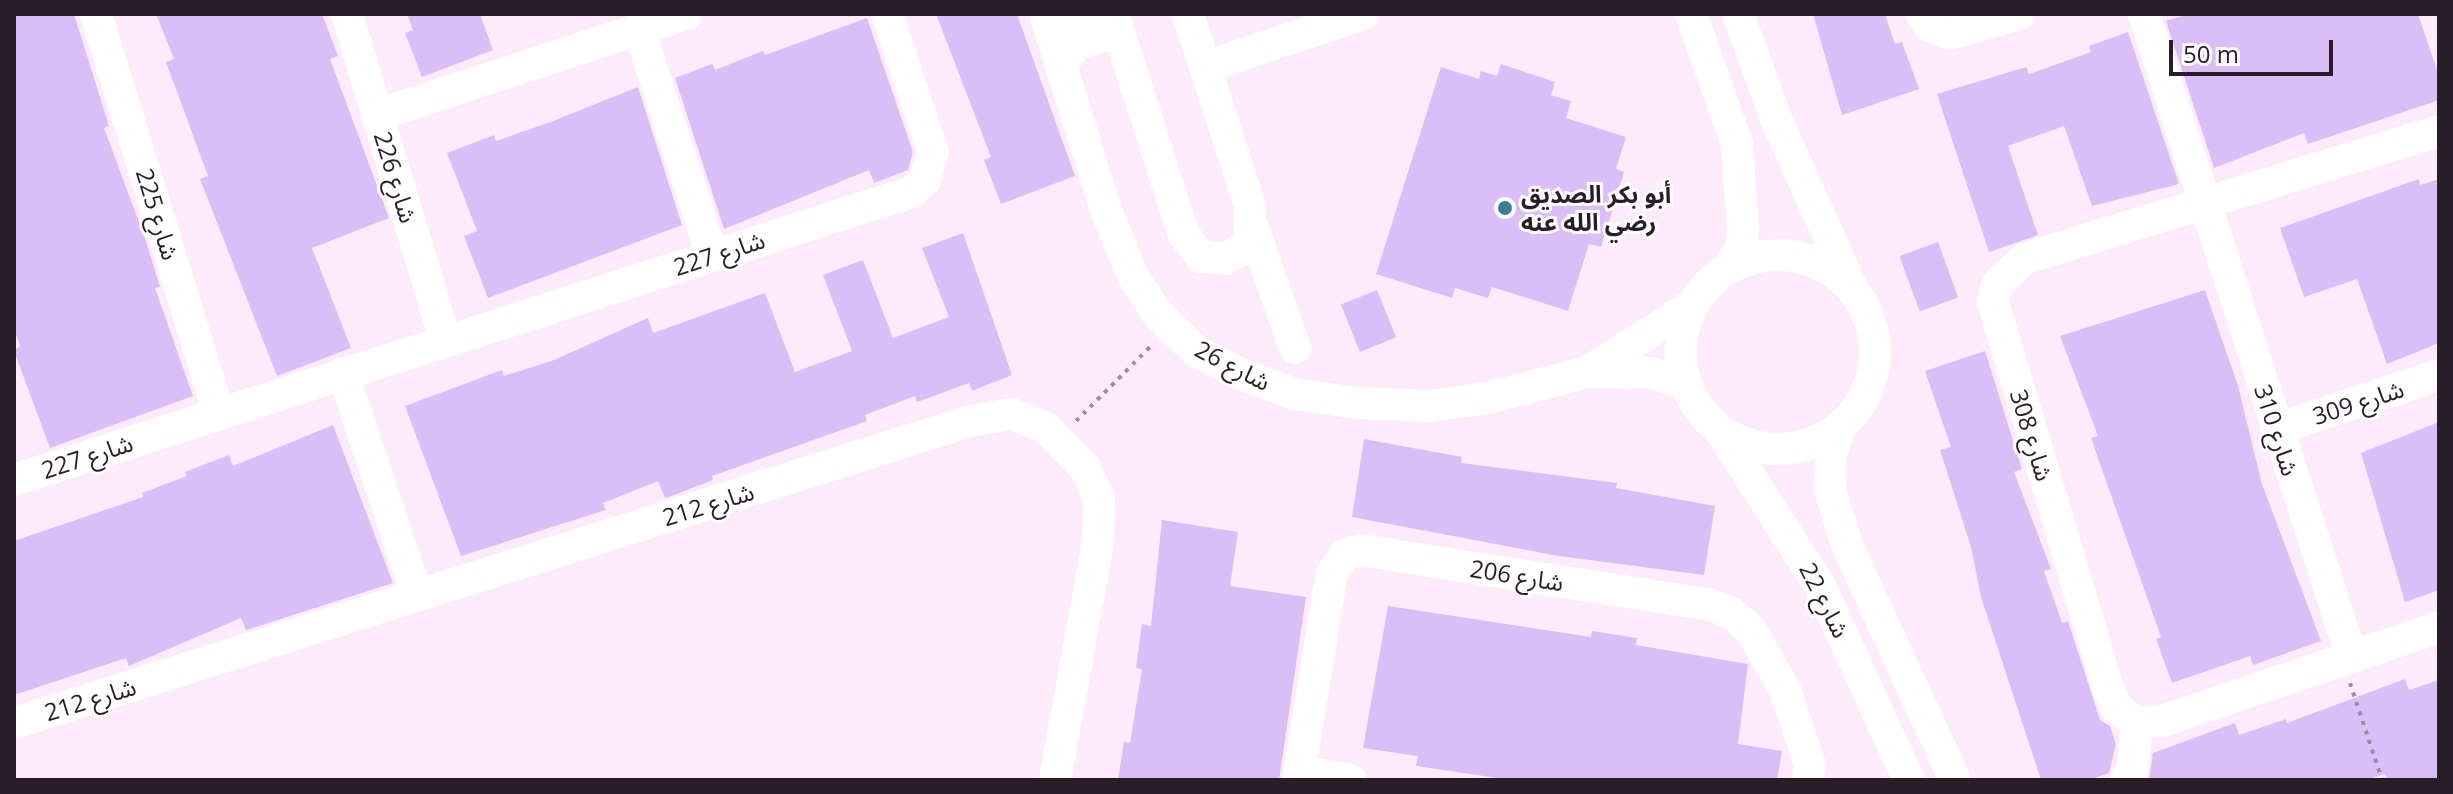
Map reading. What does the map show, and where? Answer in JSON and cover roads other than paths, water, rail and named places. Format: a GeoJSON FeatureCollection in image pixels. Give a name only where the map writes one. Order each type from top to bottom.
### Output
{"type":"FeatureCollection","features":[{"type":"Feature","properties":{"kind":"street","name":"شارع 225"},"geometry":{"type":"LineString","coordinates":[[96,14],[219,413]]}},
{"type":"Feature","properties":{"kind":"street","name":"شارع 226"},"geometry":{"type":"LineString","coordinates":[[347,14],[445,339]]}},
{"type":"Feature","properties":{"kind":"street"},"geometry":{"type":"LineString","coordinates":[[377,115],[686,14]]}},
{"type":"Feature","properties":{"kind":"street","name":"شارع 227"},"geometry":{"type":"LineString","coordinates":[[14,480],[445,339],[912,192],[925,180],[933,152],[887,14]]}},
{"type":"Feature","properties":{"kind":"street"},"geometry":{"type":"LineString","coordinates":[[1046,14],[1065,22],[1115,19]]}},
{"type":"Feature","properties":{"kind":"street","name":"شارع 26"},"geometry":{"type":"LineString","coordinates":[[1046,14],[1133,276],[1170,326],[1196,351],[1243,375],[1295,394],[1357,403],[1429,406],[1588,372],[1652,373],[1686,384]]}},
{"type":"Feature","properties":{"kind":"street"},"geometry":{"type":"LineString","coordinates":[[1188,14],[1253,228],[1295,348]]}},
{"type":"Feature","properties":{"kind":"street"},"geometry":{"type":"LineString","coordinates":[[1205,67],[1363,14]]}},
{"type":"Feature","properties":{"kind":"street"},"geometry":{"type":"LineString","coordinates":[[1691,14],[1737,144],[1743,228],[1741,249],[1730,267],[1692,305],[1681,343],[1686,384],[1700,410],[1720,431],[1748,445],[1780,450],[1811,444],[1839,429],[1860,405],[1872,377],[1875,346],[1868,316],[1852,289],[1777,121],[1738,14]]}},
{"type":"Feature","properties":{"kind":"street"},"geometry":{"type":"LineString","coordinates":[[1921,14],[1929,25],[1949,34],[2019,14]]}},
{"type":"Feature","properties":{"kind":"street","name":"شارع 310"},"geometry":{"type":"LineString","coordinates":[[2144,14],[2346,657]]}},
{"type":"Feature","properties":{"kind":"street"},"geometry":{"type":"LineString","coordinates":[[1061,66],[1075,45],[1115,19]]}},
{"type":"Feature","properties":{"kind":"street"},"geometry":{"type":"LineString","coordinates":[[1115,19],[1192,248],[1201,257],[1227,259],[1241,253],[1253,228]]}},
{"type":"Feature","properties":{"kind":"street"},"geometry":{"type":"LineString","coordinates":[[639,29],[712,255]]}},
{"type":"Feature","properties":{"kind":"street","name":"شارع 308"},"geometry":{"type":"LineString","coordinates":[[2137,724],[2116,707],[2108,688],[1993,302],[2002,277],[2024,259],[2439,131]]}},
{"type":"Feature","properties":{"kind":"street"},"geometry":{"type":"LineString","coordinates":[[1730,267],[1761,256],[1795,256],[1826,268],[1852,289]]}},
{"type":"Feature","properties":{"kind":"street","name":"شارع 26"},"geometry":{"type":"LineString","coordinates":[[1588,372],[1692,305]]}},
{"type":"Feature","properties":{"kind":"street"},"geometry":{"type":"LineString","coordinates":[[343,373],[417,595]]}},
{"type":"Feature","properties":{"kind":"street","name":"شارع 309"},"geometry":{"type":"LineString","coordinates":[[2276,429],[2439,375]]}},
{"type":"Feature","properties":{"kind":"street","name":"شارع 212"},"geometry":{"type":"LineString","coordinates":[[14,723],[970,421],[1011,414],[1045,427],[1085,468],[1099,498],[1098,543],[1055,780]]}},
{"type":"Feature","properties":{"kind":"street","name":"شارع 22"},"geometry":{"type":"LineString","coordinates":[[1839,429],[1831,456],[1830,490],[1847,545],[1955,780]]}},
{"type":"Feature","properties":{"kind":"street","name":"شارع 22"},"geometry":{"type":"LineString","coordinates":[[1720,431],[1820,586],[1909,780]]}},
{"type":"Feature","properties":{"kind":"street","name":"شارع 206"},"geometry":{"type":"LineString","coordinates":[[1298,776],[1332,573],[1345,555],[1360,550],[1711,605],[1733,614],[1751,630],[1785,690],[1810,765],[1808,780]]}},
{"type":"Feature","properties":{"kind":"street"},"geometry":{"type":"LineString","coordinates":[[2126,780],[2132,772],[2137,724],[2165,720],[2439,627]]}},
{"type":"Feature","properties":{"kind":"street"},"geometry":{"type":"LineString","coordinates":[[1298,776],[1350,780]]}},
{"type":"Feature","properties":{"kind":"place","name":"أبو بكر الصديق رضي الله عنه"},"geometry":{"type":"Point","coordinates":[1505,208]}}]}
